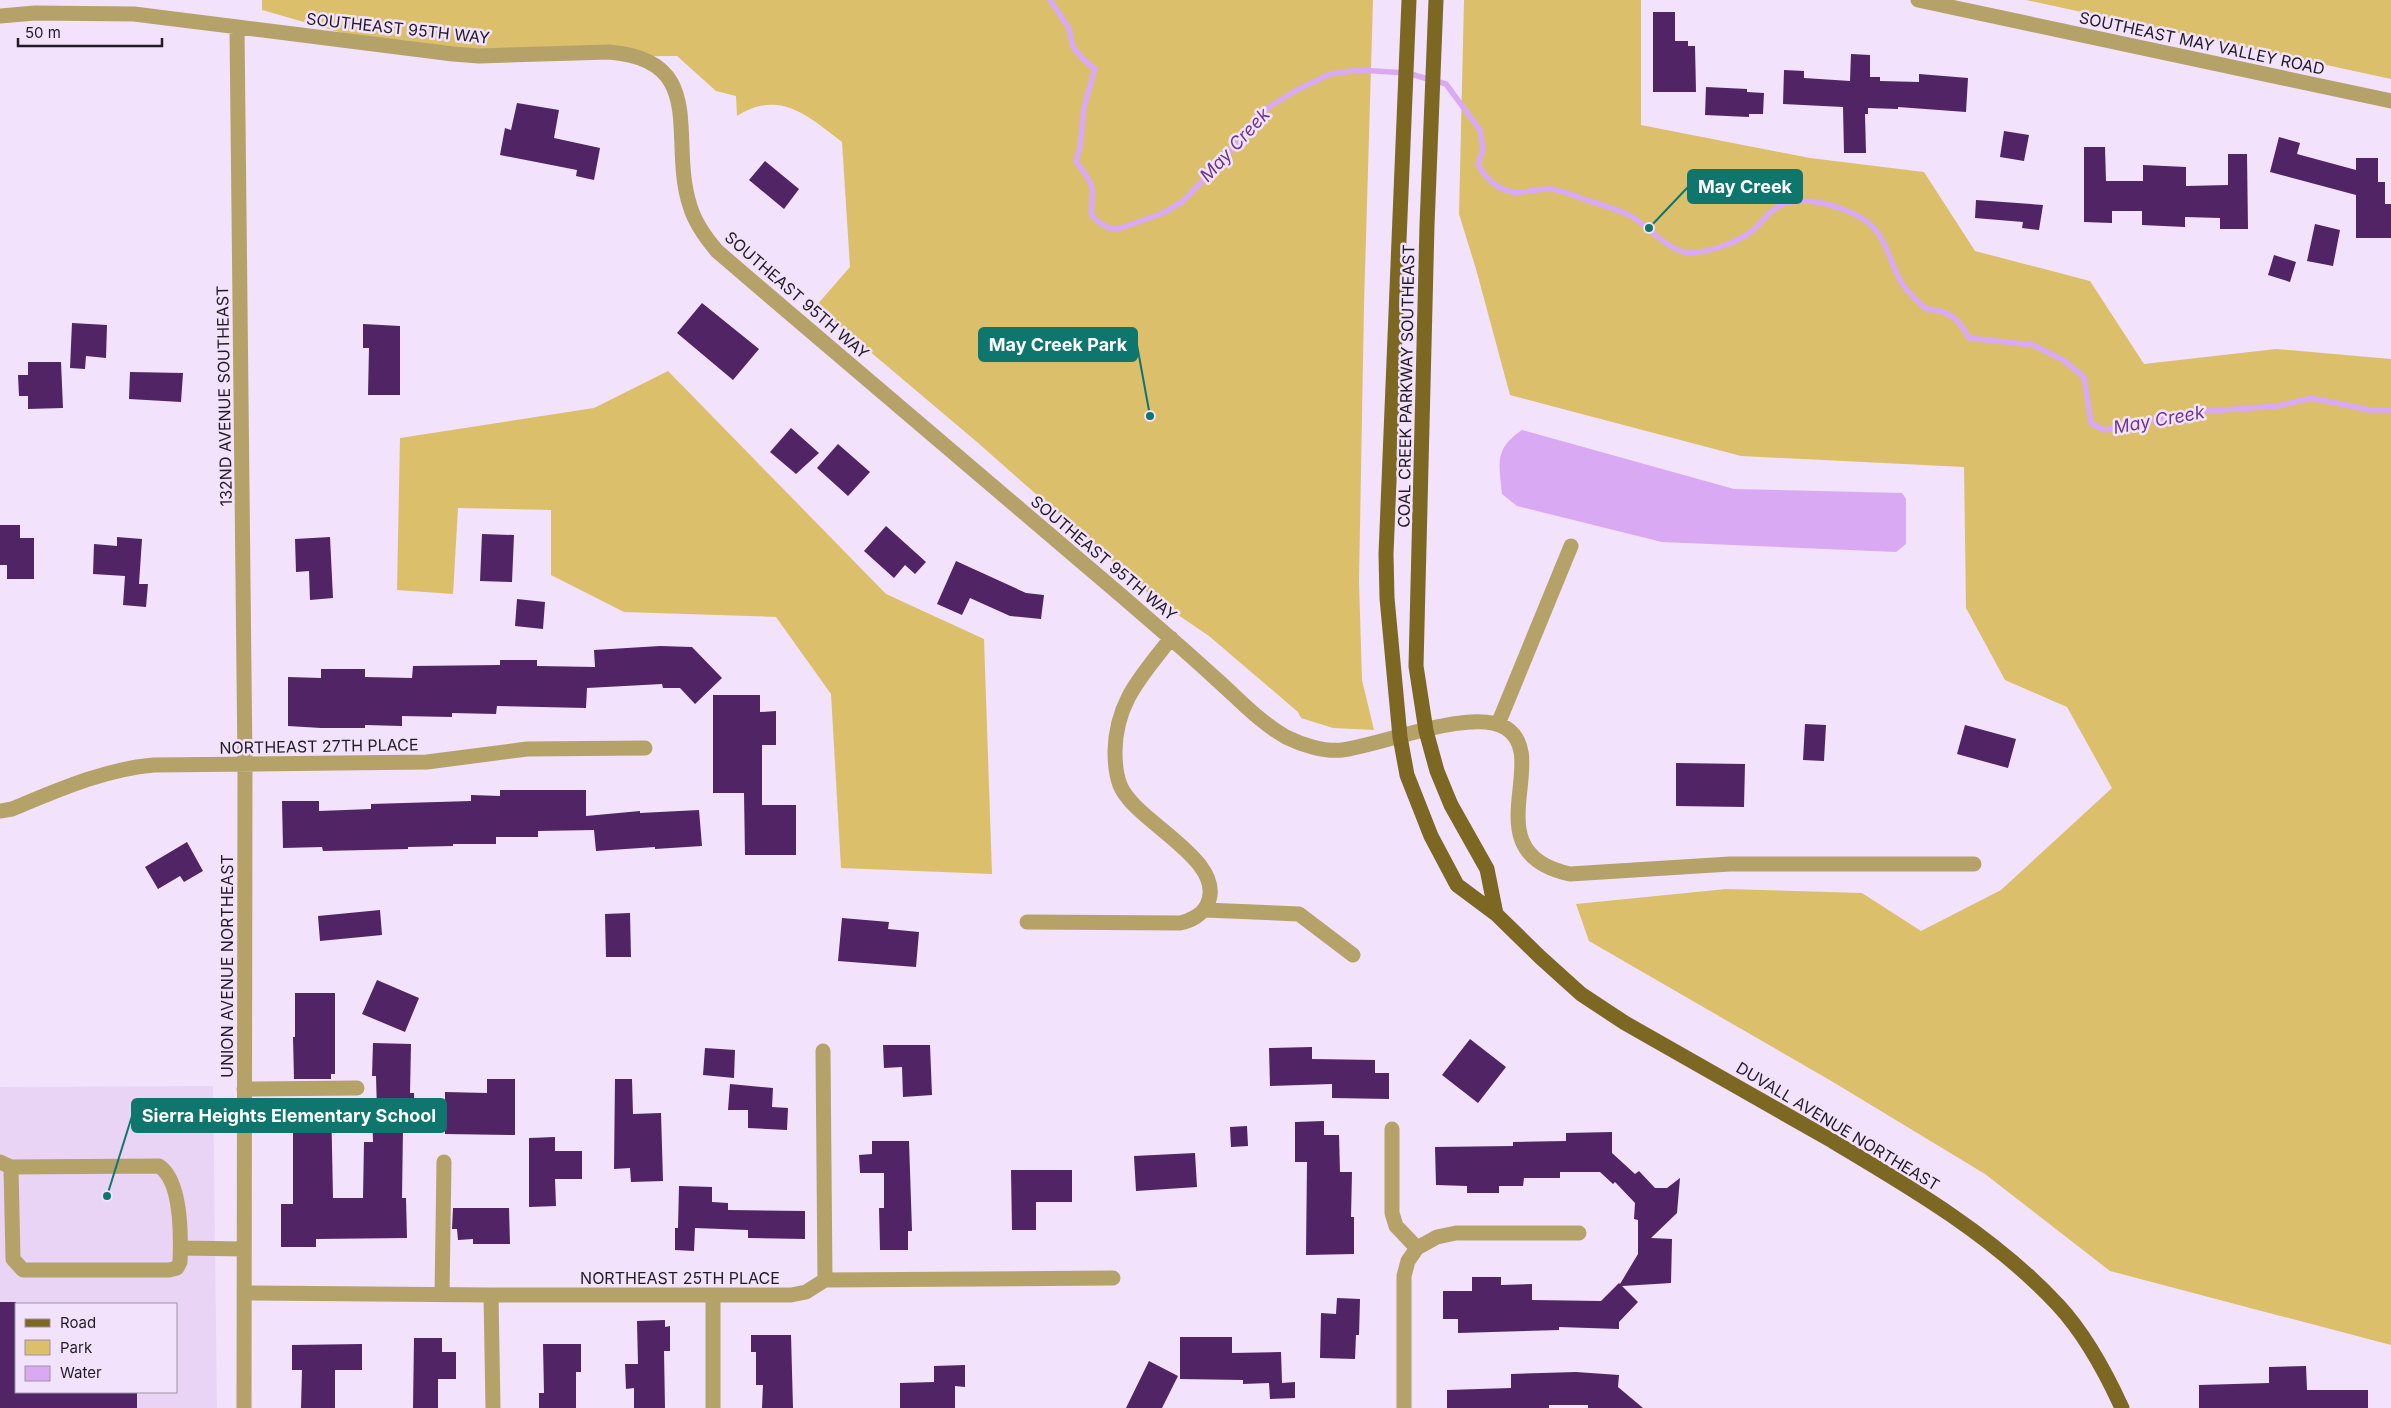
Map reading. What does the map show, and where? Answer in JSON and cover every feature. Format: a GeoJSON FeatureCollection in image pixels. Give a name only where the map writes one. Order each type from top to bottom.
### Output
{"type":"FeatureCollection","features":[{"type":"Feature","properties":{"kind":"main road","name":"COAL CREEK PARKWAY SOUTHEAST"},"geometry":{"type":"LineString","coordinates":[[1400,737],[1390,644],[1386,554],[1409,0]]}},
{"type":"Feature","properties":{"kind":"main road","name":"COAL CREEK PARKWAY SOUTHEAST"},"geometry":{"type":"LineString","coordinates":[[1436,0],[1427,225],[1416,666],[1426,731],[1437,771],[1451,805],[1487,869],[1496,914]]}},
{"type":"Feature","properties":{"kind":"main road","name":"DUVALL AVENUE NORTHEAST"},"geometry":{"type":"LineString","coordinates":[[1400,737],[1406,775],[1431,836],[1458,885],[1496,914],[1540,958],[1581,994],[1625,1022],[1905,1184],[1970,1229],[2023,1272],[2059,1306],[2086,1342],[2110,1382],[2122,1408]]}},
{"type":"Feature","properties":{"kind":"street","name":"SOUTHEAST MAY VALLEY ROAD"},"geometry":{"type":"LineString","coordinates":[[1918,0],[2391,101]]}},
{"type":"Feature","properties":{"kind":"street","name":"SOUTHEAST 95TH WAY"},"geometry":{"type":"LineString","coordinates":[[0,16],[35,13],[125,13],[453,54],[629,54],[648,60],[660,67],[670,78],[677,95],[689,205],[704,236],[717,251],[1171,638],[1263,722],[1288,738],[1313,747],[1342,750],[1471,721],[1498,724]]}},
{"type":"Feature","properties":{"kind":"street","name":"132ND AVENUE SOUTHEAST"},"geometry":{"type":"LineString","coordinates":[[238,28],[245,765]]}},
{"type":"Feature","properties":{"kind":"street"},"geometry":{"type":"LineString","coordinates":[[1571,546],[1498,724],[1509,730],[1520,748],[1522,785],[1517,815],[1525,848],[1534,860],[1552,870],[1570,874],[1730,864],[1974,864]]}},
{"type":"Feature","properties":{"kind":"street"},"geometry":{"type":"LineString","coordinates":[[1027,922],[1180,923],[1190,921],[1205,910],[1209,901],[1210,890],[1202,868],[1194,857],[1134,806],[1120,786],[1116,771],[1116,730],[1125,700],[1171,638]]}},
{"type":"Feature","properties":{"kind":"street","name":"NORTHEAST 27TH PLACE"},"geometry":{"type":"LineString","coordinates":[[0,811],[12,809],[91,778],[130,767],[427,762],[527,749],[645,748]]}},
{"type":"Feature","properties":{"kind":"street","name":"UNION AVENUE NORTHEAST"},"geometry":{"type":"LineString","coordinates":[[244,1408],[245,765]]}},
{"type":"Feature","properties":{"kind":"street"},"geometry":{"type":"LineString","coordinates":[[1205,910],[1299,914],[1353,955]]}},
{"type":"Feature","properties":{"kind":"street"},"geometry":{"type":"LineString","coordinates":[[823,1051],[825,1280]]}},
{"type":"Feature","properties":{"kind":"street"},"geometry":{"type":"LineString","coordinates":[[244,1089],[357,1088]]}},
{"type":"Feature","properties":{"kind":"street"},"geometry":{"type":"LineString","coordinates":[[1392,1129],[1392,1213],[1396,1226],[1417,1248]]}},
{"type":"Feature","properties":{"kind":"street"},"geometry":{"type":"LineString","coordinates":[[442,1295],[444,1162]]}},
{"type":"Feature","properties":{"kind":"street"},"geometry":{"type":"LineString","coordinates":[[6,1164],[159,1166],[167,1171],[171,1180],[180,1217],[181,1248],[180,1262],[177,1268],[169,1270],[23,1270],[13,1260],[6,1164]]}},
{"type":"Feature","properties":{"kind":"street"},"geometry":{"type":"LineString","coordinates":[[1404,1408],[1404,1276],[1408,1261],[1417,1248],[1437,1236],[1456,1233],[1579,1233]]}},
{"type":"Feature","properties":{"kind":"street"},"geometry":{"type":"LineString","coordinates":[[181,1248],[244,1249]]}},
{"type":"Feature","properties":{"kind":"street","name":"NORTHEAST 25TH PLACE"},"geometry":{"type":"LineString","coordinates":[[244,1292],[442,1295],[791,1295],[806,1292],[825,1280],[1112,1278]]}},
{"type":"Feature","properties":{"kind":"street"},"geometry":{"type":"LineString","coordinates":[[491,1295],[492,1408]]}},
{"type":"Feature","properties":{"kind":"street"},"geometry":{"type":"LineString","coordinates":[[713,1296],[713,1408]]}},
{"type":"Feature","properties":{"kind":"shaded area"},"geometry":{"type":"Polygon","coordinates":[[[213,1086],[217,1408],[0,1408],[0,1087],[213,1086]]]}},
{"type":"Feature","properties":{"kind":"green space"},"geometry":{"type":"Polygon","coordinates":[[[262,0],[1373,0],[1364,305],[1359,582],[1362,680],[1374,730],[1333,728],[1301,718],[1298,712],[1209,636],[1156,600],[977,442],[816,306],[850,267],[842,142],[805,115],[793,109],[767,105],[752,108],[737,116],[736,96],[716,91],[677,56],[430,58],[262,10],[262,0]]]}},
{"type":"Feature","properties":{"kind":"green space"},"geometry":{"type":"Polygon","coordinates":[[[1464,0],[1641,0],[1641,125],[1810,158],[1924,172],[1975,251],[2090,281],[2144,364],[2276,349],[2391,359],[2391,1345],[2110,1271],[1985,1174],[1833,1082],[1589,941],[1576,904],[1726,889],[1862,893],[1921,931],[2001,890],[2112,788],[2067,707],[2005,680],[1966,608],[1964,467],[1741,456],[1510,395],[1459,214],[1464,0]]]}},
{"type":"Feature","properties":{"kind":"green space"},"geometry":{"type":"Polygon","coordinates":[[[2026,0],[2391,0],[2391,79],[2026,0]]]}},
{"type":"Feature","properties":{"kind":"green space"},"geometry":{"type":"Polygon","coordinates":[[[668,371],[886,594],[984,639],[992,874],[841,868],[831,694],[776,617],[624,612],[551,575],[551,510],[458,508],[453,594],[397,590],[400,438],[594,408],[668,371]]]}},
{"type":"Feature","properties":{"kind":"water"},"geometry":{"type":"Polygon","coordinates":[[[1522,430],[1734,489],[1902,493],[1906,499],[1906,544],[1896,552],[1662,542],[1517,506],[1502,494],[1500,458],[1507,444],[1522,430]]]}},
{"type":"Feature","properties":{"kind":"building"},"geometry":{"type":"Polygon","coordinates":[[[1653,12],[1675,12],[1675,41],[1688,41],[1688,46],[1695,46],[1696,92],[1653,92],[1653,12]]]}},
{"type":"Feature","properties":{"kind":"building"},"geometry":{"type":"Polygon","coordinates":[[[1851,54],[1870,55],[1870,77],[1880,77],[1880,81],[1919,82],[1919,74],[1968,78],[1966,112],[1898,107],[1898,109],[1868,108],[1868,114],[1865,114],[1866,153],[1844,153],[1843,107],[1783,104],[1784,70],[1804,71],[1804,78],[1850,81],[1851,54]]]}},
{"type":"Feature","properties":{"kind":"building"},"geometry":{"type":"Polygon","coordinates":[[[1706,87],[1747,89],[1747,92],[1764,93],[1763,114],[1749,114],[1749,117],[1705,115],[1706,87]]]}},
{"type":"Feature","properties":{"kind":"building"},"geometry":{"type":"Polygon","coordinates":[[[517,103],[559,110],[554,138],[600,148],[594,180],[576,176],[577,170],[500,155],[505,128],[511,130],[517,103]]]}},
{"type":"Feature","properties":{"kind":"building"},"geometry":{"type":"Polygon","coordinates":[[[2004,131],[2029,135],[2024,161],[2000,157],[2004,131]]]}},
{"type":"Feature","properties":{"kind":"building"},"geometry":{"type":"Polygon","coordinates":[[[2279,137],[2300,143],[2297,154],[2356,170],[2356,158],[2378,158],[2378,182],[2385,182],[2385,204],[2391,204],[2391,238],[2356,238],[2356,195],[2270,172],[2279,137]]]}},
{"type":"Feature","properties":{"kind":"building"},"geometry":{"type":"Polygon","coordinates":[[[2084,147],[2105,147],[2106,181],[2143,181],[2143,165],[2186,167],[2186,186],[2228,185],[2228,154],[2247,154],[2248,229],[2220,229],[2220,218],[2185,217],[2185,227],[2142,225],[2142,211],[2112,211],[2112,223],[2084,222],[2084,147]]]}},
{"type":"Feature","properties":{"kind":"building"},"geometry":{"type":"Polygon","coordinates":[[[765,161],[799,189],[784,209],[749,180],[765,161]]]}},
{"type":"Feature","properties":{"kind":"building"},"geometry":{"type":"Polygon","coordinates":[[[1976,200],[2043,205],[2039,230],[2022,228],[2023,222],[1975,218],[1976,200]]]}},
{"type":"Feature","properties":{"kind":"building"},"geometry":{"type":"Polygon","coordinates":[[[2315,224],[2340,230],[2333,266],[2307,261],[2315,224]]]}},
{"type":"Feature","properties":{"kind":"building"},"geometry":{"type":"Polygon","coordinates":[[[2274,255],[2296,262],[2290,282],[2268,275],[2274,255]]]}},
{"type":"Feature","properties":{"kind":"building"},"geometry":{"type":"Polygon","coordinates":[[[702,303],[759,349],[733,380],[677,333],[702,303]]]}},
{"type":"Feature","properties":{"kind":"building"},"geometry":{"type":"Polygon","coordinates":[[[72,323],[107,325],[106,358],[86,356],[85,369],[70,368],[72,323]]]}},
{"type":"Feature","properties":{"kind":"building"},"geometry":{"type":"Polygon","coordinates":[[[363,324],[400,326],[400,395],[368,395],[369,348],[363,348],[363,324]]]}},
{"type":"Feature","properties":{"kind":"building"},"geometry":{"type":"Polygon","coordinates":[[[28,362],[61,362],[63,408],[28,409],[28,396],[19,396],[18,375],[28,375],[28,362]]]}},
{"type":"Feature","properties":{"kind":"building"},"geometry":{"type":"Polygon","coordinates":[[[130,372],[183,373],[181,402],[129,399],[130,372]]]}},
{"type":"Feature","properties":{"kind":"building"},"geometry":{"type":"Polygon","coordinates":[[[791,428],[819,453],[796,474],[770,452],[791,428]]]}},
{"type":"Feature","properties":{"kind":"building"},"geometry":{"type":"Polygon","coordinates":[[[838,444],[870,472],[848,496],[817,468],[838,444]]]}},
{"type":"Feature","properties":{"kind":"building"},"geometry":{"type":"Polygon","coordinates":[[[0,525],[20,525],[20,538],[34,538],[34,579],[7,579],[7,565],[0,565],[0,525]]]}},
{"type":"Feature","properties":{"kind":"building"},"geometry":{"type":"Polygon","coordinates":[[[886,526],[926,562],[915,574],[905,565],[894,578],[864,551],[886,526]]]}},
{"type":"Feature","properties":{"kind":"building"},"geometry":{"type":"Polygon","coordinates":[[[482,534],[514,535],[512,582],[480,581],[482,534]]]}},
{"type":"Feature","properties":{"kind":"building"},"geometry":{"type":"Polygon","coordinates":[[[117,537],[142,539],[139,584],[148,584],[146,607],[123,605],[125,576],[93,574],[94,544],[117,546],[117,537]]]}},
{"type":"Feature","properties":{"kind":"building"},"geometry":{"type":"Polygon","coordinates":[[[330,537],[333,598],[310,600],[309,571],[296,572],[295,539],[330,537]]]}},
{"type":"Feature","properties":{"kind":"building"},"geometry":{"type":"Polygon","coordinates":[[[956,561],[1026,593],[1044,595],[1041,619],[1010,616],[970,598],[962,615],[937,604],[956,561]]]}},
{"type":"Feature","properties":{"kind":"building"},"geometry":{"type":"Polygon","coordinates":[[[517,599],[545,602],[543,629],[515,626],[517,599]]]}},
{"type":"Feature","properties":{"kind":"building"},"geometry":{"type":"Polygon","coordinates":[[[660,646],[692,647],[722,678],[695,704],[680,688],[663,688],[662,684],[587,688],[586,708],[497,706],[496,714],[452,713],[452,717],[402,716],[402,726],[365,725],[365,728],[321,728],[288,726],[288,677],[321,678],[321,669],[365,669],[365,677],[412,678],[413,666],[500,665],[500,660],[537,660],[537,666],[595,667],[594,650],[660,646]]]}},
{"type":"Feature","properties":{"kind":"building"},"geometry":{"type":"Polygon","coordinates":[[[713,695],[760,695],[760,712],[776,711],[776,745],[762,745],[762,805],[796,805],[796,855],[745,855],[744,793],[713,793],[713,695]]]}},
{"type":"Feature","properties":{"kind":"building"},"geometry":{"type":"Polygon","coordinates":[[[1805,724],[1826,725],[1824,761],[1803,760],[1805,724]]]}},
{"type":"Feature","properties":{"kind":"building"},"geometry":{"type":"Polygon","coordinates":[[[1965,725],[2016,739],[2008,768],[1957,754],[1965,725]]]}},
{"type":"Feature","properties":{"kind":"building"},"geometry":{"type":"Polygon","coordinates":[[[1676,763],[1745,764],[1744,807],[1676,806],[1676,763]]]}},
{"type":"Feature","properties":{"kind":"building"},"geometry":{"type":"Polygon","coordinates":[[[500,790],[586,790],[586,816],[640,811],[640,813],[699,810],[702,846],[596,851],[594,830],[538,831],[538,837],[496,837],[496,844],[453,844],[453,846],[408,847],[408,849],[323,851],[322,847],[283,848],[282,801],[319,801],[319,811],[371,809],[371,804],[471,801],[471,795],[500,796],[500,790]]]}},
{"type":"Feature","properties":{"kind":"building"},"geometry":{"type":"Polygon","coordinates":[[[187,842],[203,871],[184,882],[180,876],[158,889],[145,867],[187,842]]]}},
{"type":"Feature","properties":{"kind":"building"},"geometry":{"type":"Polygon","coordinates":[[[380,910],[382,935],[320,941],[318,916],[380,910]]]}},
{"type":"Feature","properties":{"kind":"building"},"geometry":{"type":"Polygon","coordinates":[[[630,913],[631,957],[606,957],[605,914],[630,913]]]}},
{"type":"Feature","properties":{"kind":"building"},"geometry":{"type":"Polygon","coordinates":[[[842,918],[889,922],[888,929],[919,932],[916,967],[838,961],[842,918]]]}},
{"type":"Feature","properties":{"kind":"building"},"geometry":{"type":"Polygon","coordinates":[[[377,980],[419,998],[405,1032],[362,1014],[377,980]]]}},
{"type":"Feature","properties":{"kind":"building"},"geometry":{"type":"Polygon","coordinates":[[[295,993],[335,993],[335,1074],[331,1074],[331,1079],[294,1079],[295,993]]]}},
{"type":"Feature","properties":{"kind":"building"},"geometry":{"type":"Polygon","coordinates":[[[1470,1039],[1506,1067],[1478,1103],[1442,1075],[1470,1039]]]}},
{"type":"Feature","properties":{"kind":"building"},"geometry":{"type":"Polygon","coordinates":[[[373,1043],[411,1044],[410,1093],[414,1093],[415,1126],[403,1127],[402,1198],[406,1198],[407,1238],[316,1239],[316,1247],[281,1247],[281,1204],[293,1204],[293,1098],[331,1098],[333,1198],[363,1198],[364,1142],[373,1142],[372,1111],[377,1111],[376,1076],[372,1076],[373,1043]]]}},
{"type":"Feature","properties":{"kind":"building"},"geometry":{"type":"Polygon","coordinates":[[[883,1045],[930,1045],[932,1095],[903,1097],[902,1067],[884,1068],[883,1045]]]}},
{"type":"Feature","properties":{"kind":"building"},"geometry":{"type":"Polygon","coordinates":[[[1312,1047],[1312,1059],[1375,1060],[1375,1073],[1389,1073],[1389,1099],[1332,1098],[1332,1084],[1270,1086],[1269,1048],[1312,1047]]]}},
{"type":"Feature","properties":{"kind":"building"},"geometry":{"type":"Polygon","coordinates":[[[705,1048],[735,1050],[734,1078],[703,1075],[705,1048]]]}},
{"type":"Feature","properties":{"kind":"building"},"geometry":{"type":"Polygon","coordinates":[[[487,1079],[515,1079],[515,1135],[445,1134],[445,1092],[487,1093],[487,1079]]]}},
{"type":"Feature","properties":{"kind":"building"},"geometry":{"type":"Polygon","coordinates":[[[615,1079],[632,1079],[633,1114],[661,1113],[663,1181],[631,1182],[630,1168],[614,1169],[615,1079]]]}},
{"type":"Feature","properties":{"kind":"building"},"geometry":{"type":"Polygon","coordinates":[[[730,1084],[773,1088],[772,1107],[788,1108],[787,1130],[748,1128],[748,1110],[728,1110],[730,1084]]]}},
{"type":"Feature","properties":{"kind":"building"},"geometry":{"type":"Polygon","coordinates":[[[1324,1121],[1324,1135],[1339,1135],[1340,1172],[1352,1172],[1351,1217],[1354,1217],[1354,1254],[1306,1255],[1307,1162],[1295,1162],[1295,1122],[1324,1121]]]}},
{"type":"Feature","properties":{"kind":"building"},"geometry":{"type":"Polygon","coordinates":[[[1247,1126],[1248,1146],[1231,1147],[1230,1127],[1247,1126]]]}},
{"type":"Feature","properties":{"kind":"building"},"geometry":{"type":"Polygon","coordinates":[[[1612,1132],[1612,1153],[1635,1174],[1639,1171],[1655,1188],[1667,1188],[1680,1178],[1677,1213],[1651,1238],[1672,1239],[1671,1283],[1622,1286],[1638,1302],[1619,1322],[1619,1329],[1559,1327],[1559,1330],[1458,1333],[1458,1319],[1443,1319],[1443,1291],[1472,1291],[1472,1277],[1501,1277],[1501,1285],[1532,1284],[1532,1300],[1601,1301],[1620,1284],[1638,1254],[1638,1220],[1634,1219],[1635,1203],[1615,1182],[1613,1184],[1600,1172],[1560,1172],[1560,1178],[1524,1178],[1523,1186],[1499,1186],[1499,1193],[1467,1193],[1467,1186],[1436,1185],[1435,1147],[1513,1146],[1513,1142],[1566,1141],[1566,1133],[1612,1132]]]}},
{"type":"Feature","properties":{"kind":"building"},"geometry":{"type":"Polygon","coordinates":[[[555,1137],[555,1151],[582,1151],[582,1179],[555,1179],[556,1206],[529,1207],[529,1138],[555,1137]]]}},
{"type":"Feature","properties":{"kind":"building"},"geometry":{"type":"Polygon","coordinates":[[[872,1141],[909,1141],[912,1231],[908,1231],[908,1250],[880,1250],[879,1208],[884,1208],[884,1173],[860,1173],[859,1155],[872,1154],[872,1141]]]}},
{"type":"Feature","properties":{"kind":"building"},"geometry":{"type":"Polygon","coordinates":[[[1195,1153],[1197,1187],[1136,1191],[1134,1156],[1195,1153]]]}},
{"type":"Feature","properties":{"kind":"building"},"geometry":{"type":"Polygon","coordinates":[[[1011,1170],[1072,1170],[1072,1202],[1036,1202],[1036,1230],[1012,1230],[1011,1170]]]}},
{"type":"Feature","properties":{"kind":"building"},"geometry":{"type":"Polygon","coordinates":[[[679,1186],[712,1187],[712,1202],[728,1203],[728,1210],[805,1211],[805,1239],[748,1238],[748,1230],[695,1228],[694,1251],[675,1250],[675,1228],[678,1228],[679,1186]]]}},
{"type":"Feature","properties":{"kind":"building"},"geometry":{"type":"Polygon","coordinates":[[[453,1208],[509,1208],[510,1244],[473,1244],[473,1239],[458,1240],[457,1229],[452,1229],[453,1208]]]}},
{"type":"Feature","properties":{"kind":"building"},"geometry":{"type":"Polygon","coordinates":[[[1337,1298],[1360,1299],[1359,1335],[1356,1335],[1355,1359],[1320,1358],[1321,1313],[1336,1314],[1337,1298]]]}},
{"type":"Feature","properties":{"kind":"building"},"geometry":{"type":"Polygon","coordinates":[[[0,1302],[16,1302],[15,1393],[137,1393],[137,1408],[0,1408],[0,1302]]]}},
{"type":"Feature","properties":{"kind":"building"},"geometry":{"type":"Polygon","coordinates":[[[665,1320],[665,1327],[670,1326],[670,1351],[664,1351],[665,1408],[634,1408],[634,1388],[626,1389],[625,1364],[638,1364],[637,1321],[665,1320]]]}},
{"type":"Feature","properties":{"kind":"building"},"geometry":{"type":"Polygon","coordinates":[[[751,1335],[791,1335],[793,1408],[762,1408],[763,1385],[756,1385],[756,1352],[751,1352],[751,1335]]]}},
{"type":"Feature","properties":{"kind":"building"},"geometry":{"type":"Polygon","coordinates":[[[1180,1337],[1232,1337],[1232,1353],[1281,1352],[1282,1383],[1295,1382],[1295,1398],[1270,1399],[1269,1383],[1243,1384],[1243,1380],[1180,1379],[1180,1337]]]}},
{"type":"Feature","properties":{"kind":"building"},"geometry":{"type":"Polygon","coordinates":[[[414,1338],[442,1338],[442,1352],[456,1352],[456,1379],[438,1379],[438,1408],[413,1408],[414,1338]]]}},
{"type":"Feature","properties":{"kind":"building"},"geometry":{"type":"Polygon","coordinates":[[[362,1344],[362,1370],[335,1370],[335,1408],[301,1408],[302,1370],[292,1370],[292,1345],[362,1344]]]}},
{"type":"Feature","properties":{"kind":"building"},"geometry":{"type":"Polygon","coordinates":[[[543,1344],[581,1344],[581,1372],[576,1372],[576,1408],[539,1408],[539,1393],[544,1393],[543,1344]]]}},
{"type":"Feature","properties":{"kind":"building"},"geometry":{"type":"Polygon","coordinates":[[[1149,1361],[1178,1376],[1162,1408],[1126,1408],[1149,1361]]]}},
{"type":"Feature","properties":{"kind":"building"},"geometry":{"type":"Polygon","coordinates":[[[965,1365],[965,1387],[955,1386],[955,1408],[900,1408],[900,1383],[934,1382],[934,1366],[965,1365]]]}},
{"type":"Feature","properties":{"kind":"building"},"geometry":{"type":"Polygon","coordinates":[[[2306,1366],[2307,1390],[2368,1390],[2368,1408],[2199,1408],[2199,1385],[2269,1383],[2269,1367],[2306,1366]]]}},
{"type":"Feature","properties":{"kind":"building"},"geometry":{"type":"Polygon","coordinates":[[[1576,1372],[1619,1375],[1618,1387],[1643,1408],[1588,1408],[1588,1405],[1549,1405],[1549,1408],[1447,1408],[1447,1390],[1511,1388],[1511,1374],[1576,1372]]]}},
{"type":"Feature","properties":{"kind":"waterway","name":"May Creek"},"geometry":{"type":"LineString","coordinates":[[1050,0],[1069,28],[1073,47],[1095,69],[1084,107],[1080,147],[1076,161],[1091,185],[1091,214],[1097,221],[1109,228],[1118,229],[1161,214],[1182,202],[1218,165],[1269,107],[1295,91],[1330,74],[1359,70],[1407,73],[1446,84],[1480,130],[1483,149],[1478,164],[1481,170],[1490,181],[1502,189],[1516,192],[1556,190],[1614,209],[1634,218],[1677,250],[1692,253],[1724,246],[1752,231],[1779,207],[1795,202],[1807,201],[1834,206],[1859,217],[1877,232],[1885,244],[1901,282],[1910,294],[1925,308],[1950,315],[1961,325],[1969,338],[2033,345],[2063,360],[2084,377],[2091,423],[2104,430],[2196,412],[2278,406],[2311,398],[2370,410],[2391,410]]}},
{"type":"Feature","properties":{"kind":"place","name":"May Creek"},"geometry":{"type":"Point","coordinates":[1649,228]}},
{"type":"Feature","properties":{"kind":"place","name":"May Creek Park"},"geometry":{"type":"Point","coordinates":[1150,416]}},
{"type":"Feature","properties":{"kind":"place","name":"Sierra Heights Elementary School"},"geometry":{"type":"Point","coordinates":[107,1196]}}]}
